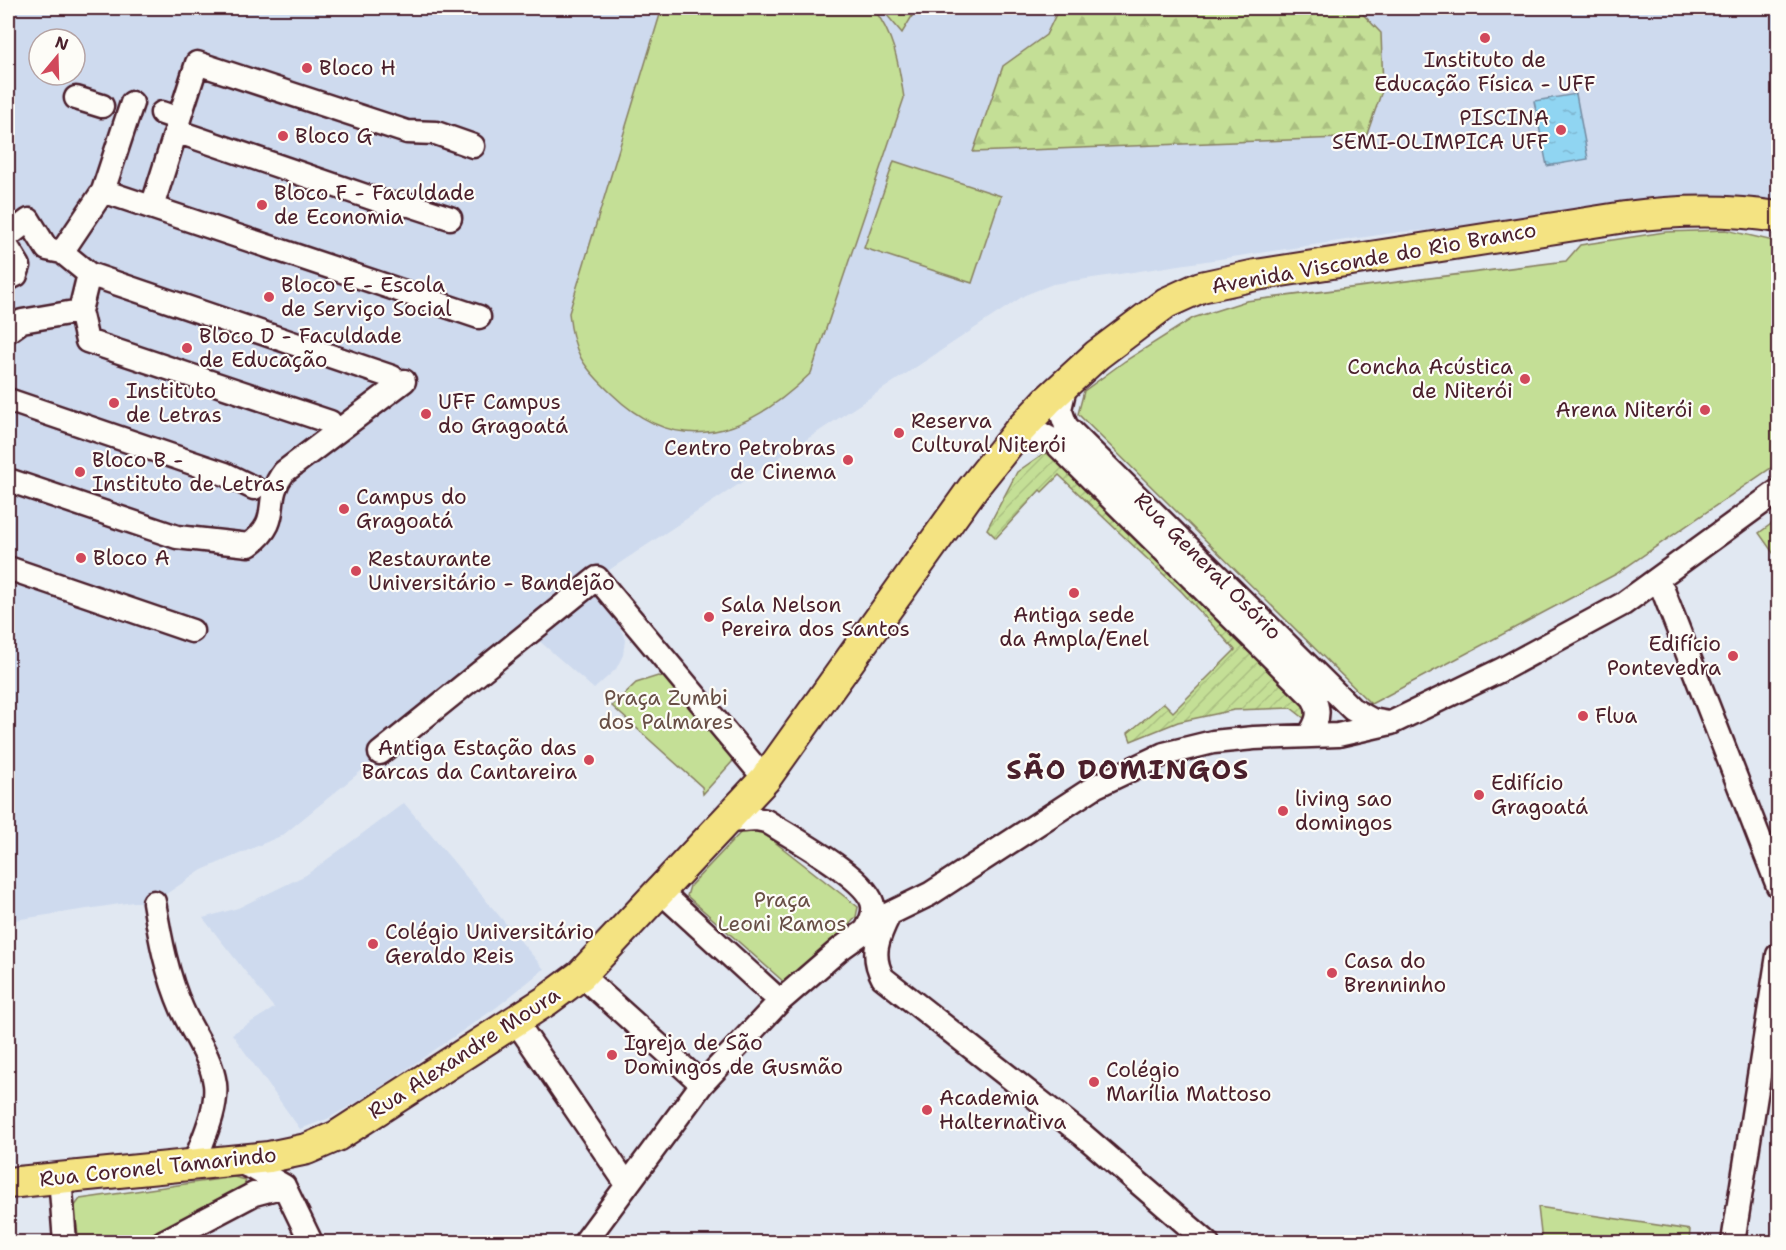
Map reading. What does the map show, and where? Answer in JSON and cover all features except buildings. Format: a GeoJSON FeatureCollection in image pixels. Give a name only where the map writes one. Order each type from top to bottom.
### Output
{"type":"FeatureCollection","features":[{"type":"Feature","properties":{"kind":"main road","name":"Avenida Visconde do Rio Branco"},"geometry":{"type":"LineString","coordinates":[[765,778],[973,489],[1019,431],[1066,383],[1111,343],[1166,303],[1201,287],[1224,282],[1654,213],[1723,210],[1779,217]]}},
{"type":"Feature","properties":{"kind":"main road"},"geometry":{"type":"LineString","coordinates":[[661,892],[765,778]]}},
{"type":"Feature","properties":{"kind":"main road","name":"Rua Alexandre Moura"},"geometry":{"type":"LineString","coordinates":[[307,1149],[337,1136],[581,975],[661,892]]}},
{"type":"Feature","properties":{"kind":"main road","name":"Rua Coronel Tamarindo"},"geometry":{"type":"LineString","coordinates":[[8,1183],[275,1156],[307,1149]]}},
{"type":"Feature","properties":{"kind":"street"},"geometry":{"type":"LineString","coordinates":[[152,207],[172,121],[196,63],[407,132],[436,133],[472,146]]}},
{"type":"Feature","properties":{"kind":"street"},"geometry":{"type":"LineString","coordinates":[[76,98],[102,106]]}},
{"type":"Feature","properties":{"kind":"street"},"geometry":{"type":"LineString","coordinates":[[62,252],[104,191],[132,103]]}},
{"type":"Feature","properties":{"kind":"street"},"geometry":{"type":"LineString","coordinates":[[172,121],[389,204],[410,205],[450,218]]}},
{"type":"Feature","properties":{"kind":"street"},"geometry":{"type":"LineString","coordinates":[[104,191],[479,317]]}},
{"type":"Feature","properties":{"kind":"street"},"geometry":{"type":"LineString","coordinates":[[8,236],[29,220],[47,249],[62,252],[89,274],[398,379],[284,472],[273,486],[272,516],[268,526],[249,545],[177,537],[8,480]]}},
{"type":"Feature","properties":{"kind":"street"},"geometry":{"type":"LineString","coordinates":[[8,248],[19,266],[16,275],[8,279]]}},
{"type":"Feature","properties":{"kind":"street"},"geometry":{"type":"LineString","coordinates":[[89,274],[80,311],[87,341],[330,422]]}},
{"type":"Feature","properties":{"kind":"street"},"geometry":{"type":"LineString","coordinates":[[8,331],[22,321],[80,311]]}},
{"type":"Feature","properties":{"kind":"street","name":"Rua General Osório"},"geometry":{"type":"LineString","coordinates":[[1066,383],[1060,416],[1070,431],[1352,709],[1372,720],[1391,723]]}},
{"type":"Feature","properties":{"kind":"street"},"geometry":{"type":"LineString","coordinates":[[8,400],[225,474],[254,488]]}},
{"type":"Feature","properties":{"kind":"street","name":"Rua General Osório"},"geometry":{"type":"LineString","coordinates":[[1019,431],[1038,432],[1051,439],[1313,698],[1317,704],[1318,717],[1308,736]]}},
{"type":"Feature","properties":{"kind":"street"},"geometry":{"type":"LineString","coordinates":[[585,1242],[626,1183],[702,1084],[780,1001],[867,928],[930,894],[1096,786],[1164,754],[1213,742],[1338,735],[1391,723],[1570,634],[1659,580],[1779,491]]}},
{"type":"Feature","properties":{"kind":"street"},"geometry":{"type":"LineString","coordinates":[[8,568],[192,630]]}},
{"type":"Feature","properties":{"kind":"street"},"geometry":{"type":"LineString","coordinates":[[380,753],[597,578],[765,778]]}},
{"type":"Feature","properties":{"kind":"street"},"geometry":{"type":"LineString","coordinates":[[1659,580],[1779,886]]}},
{"type":"Feature","properties":{"kind":"street"},"geometry":{"type":"LineString","coordinates":[[728,821],[756,819],[766,821],[859,881],[873,905],[873,915],[867,928]]}},
{"type":"Feature","properties":{"kind":"street"},"geometry":{"type":"LineString","coordinates":[[661,892],[780,1001]]}},
{"type":"Feature","properties":{"kind":"street"},"geometry":{"type":"LineString","coordinates":[[154,902],[167,964],[181,1007],[208,1058],[215,1086],[213,1104],[194,1164]]}},
{"type":"Feature","properties":{"kind":"street"},"geometry":{"type":"LineString","coordinates":[[890,914],[877,939],[875,955],[877,967],[884,978],[1083,1135],[1207,1242]]}},
{"type":"Feature","properties":{"kind":"street"},"geometry":{"type":"LineString","coordinates":[[1733,1242],[1779,955]]}},
{"type":"Feature","properties":{"kind":"street"},"geometry":{"type":"LineString","coordinates":[[581,975],[702,1084]]}},
{"type":"Feature","properties":{"kind":"street"},"geometry":{"type":"LineString","coordinates":[[514,1020],[626,1183]]}},
{"type":"Feature","properties":{"kind":"street"},"geometry":{"type":"LineString","coordinates":[[284,1186],[289,1168],[307,1149]]}},
{"type":"Feature","properties":{"kind":"street"},"geometry":{"type":"LineString","coordinates":[[232,1160],[253,1168],[284,1186],[311,1242]]}},
{"type":"Feature","properties":{"kind":"street"},"geometry":{"type":"LineString","coordinates":[[60,1177],[65,1242]]}},
{"type":"Feature","properties":{"kind":"street"},"geometry":{"type":"LineString","coordinates":[[163,1242],[254,1194],[284,1186]]}},
{"type":"Feature","properties":{"kind":"shaded area","name":"Campus do Gragoatá"},"geometry":{"type":"Polygon","coordinates":[[[8,8],[1778,8],[1778,210],[1399,232],[1053,284],[1025,295],[597,578],[283,835],[202,870],[154,902],[133,902],[8,921],[8,8]]]}},
{"type":"Feature","properties":{"kind":"shaded area"},"geometry":{"type":"Polygon","coordinates":[[[595,594],[616,617],[625,640],[623,655],[616,669],[594,689],[536,638],[595,594]]]}},
{"type":"Feature","properties":{"kind":"shaded area","name":"Colégio Universitário Geraldo Reis"},"geometry":{"type":"Polygon","coordinates":[[[404,803],[544,969],[497,1007],[369,1095],[327,1119],[300,1129],[232,1034],[274,1008],[203,918],[238,908],[306,875],[404,803]]]}},
{"type":"Feature","properties":{"kind":"green space"},"geometry":{"type":"Polygon","coordinates":[[[662,8],[873,8],[891,39],[898,62],[904,98],[811,373],[788,394],[764,411],[739,424],[714,431],[689,433],[664,427],[638,415],[612,394],[594,376],[581,358],[573,339],[569,313],[662,8]]]}},
{"type":"Feature","properties":{"kind":"green space"},"geometry":{"type":"Polygon","coordinates":[[[881,8],[917,8],[902,33],[881,8]]]}},
{"type":"Feature","properties":{"kind":"green space"},"geometry":{"type":"Polygon","coordinates":[[[1059,8],[1357,8],[1381,33],[1383,88],[1366,137],[973,152],[1003,66],[1046,35],[1059,8]]]}},
{"type":"Feature","properties":{"kind":"green space"},"geometry":{"type":"Polygon","coordinates":[[[894,161],[1001,196],[972,283],[864,248],[894,161]]]}},
{"type":"Feature","properties":{"kind":"green space"},"geometry":{"type":"Polygon","coordinates":[[[1726,230],[1778,242],[1778,463],[1616,574],[1371,704],[1078,414],[1084,391],[1125,361],[1193,318],[1246,301],[1566,261],[1580,245],[1665,232],[1726,230]]]}},
{"type":"Feature","properties":{"kind":"green space"},"geometry":{"type":"Polygon","coordinates":[[[1044,453],[1055,456],[1311,704],[1313,717],[1305,719],[1291,708],[1234,710],[1178,722],[1131,741],[1128,733],[1164,703],[1173,712],[1235,650],[1182,592],[1059,475],[1042,492],[1040,490],[996,538],[987,529],[1017,472],[1044,453]]]}},
{"type":"Feature","properties":{"kind":"green space"},"geometry":{"type":"Polygon","coordinates":[[[1778,519],[1778,560],[1759,533],[1778,519]]]}},
{"type":"Feature","properties":{"kind":"green space","name":"Praça Zumbi dos Palmares"},"geometry":{"type":"Polygon","coordinates":[[[658,676],[669,678],[742,751],[703,794],[702,787],[612,706],[636,683],[658,676]]]}},
{"type":"Feature","properties":{"kind":"green space","name":"Praça Leoni Ramos"},"geometry":{"type":"Polygon","coordinates":[[[744,829],[758,829],[858,907],[856,917],[800,981],[785,983],[687,896],[690,886],[744,829]]]}},
{"type":"Feature","properties":{"kind":"green space"},"geometry":{"type":"Polygon","coordinates":[[[234,1177],[246,1180],[243,1189],[238,1193],[134,1242],[79,1242],[74,1207],[80,1199],[234,1177]]]}},
{"type":"Feature","properties":{"kind":"green space"},"geometry":{"type":"Polygon","coordinates":[[[1538,1207],[1690,1230],[1689,1242],[1542,1242],[1538,1207]]]}},
{"type":"Feature","properties":{"kind":"water","name":"PISCINA SEMI-OLIMPICA UFF"},"geometry":{"type":"Polygon","coordinates":[[[1576,94],[1588,159],[1547,166],[1534,101],[1576,94]]]}},
{"type":"Feature","properties":{"kind":"place","name":"Instituto de Educação Física - UFF"},"geometry":{"type":"Point","coordinates":[1485,38]}},
{"type":"Feature","properties":{"kind":"place","name":"Bloco H"},"geometry":{"type":"Point","coordinates":[307,68]}},
{"type":"Feature","properties":{"kind":"place","name":"PISCINA SEMI-OLIMPICA UFF"},"geometry":{"type":"Point","coordinates":[1561,130]}},
{"type":"Feature","properties":{"kind":"place","name":"Bloco G"},"geometry":{"type":"Point","coordinates":[283,136]}},
{"type":"Feature","properties":{"kind":"place","name":"Bloco F - Faculdade de Economia"},"geometry":{"type":"Point","coordinates":[262,205]}},
{"type":"Feature","properties":{"kind":"place","name":"Bloco E - Escola de Serviço Social"},"geometry":{"type":"Point","coordinates":[269,297]}},
{"type":"Feature","properties":{"kind":"place","name":"Bloco D - Faculdade de Educação"},"geometry":{"type":"Point","coordinates":[187,348]}},
{"type":"Feature","properties":{"kind":"place","name":"Concha Acústica de Niterói"},"geometry":{"type":"Point","coordinates":[1525,379]}},
{"type":"Feature","properties":{"kind":"place","name":"Instituto de Letras"},"geometry":{"type":"Point","coordinates":[114,403]}},
{"type":"Feature","properties":{"kind":"place","name":"Arena Niterói"},"geometry":{"type":"Point","coordinates":[1705,410]}},
{"type":"Feature","properties":{"kind":"place","name":"UFF Campus do Gragoatá"},"geometry":{"type":"Point","coordinates":[426,414]}},
{"type":"Feature","properties":{"kind":"place","name":"Reserva Cultural Niterói"},"geometry":{"type":"Point","coordinates":[899,433]}},
{"type":"Feature","properties":{"kind":"place","name":"Centro Petrobras de Cinema"},"geometry":{"type":"Point","coordinates":[848,460]}},
{"type":"Feature","properties":{"kind":"place","name":"Bloco B - Instituto de Letras"},"geometry":{"type":"Point","coordinates":[80,472]}},
{"type":"Feature","properties":{"kind":"place","name":"Campus do Gragoatá"},"geometry":{"type":"Point","coordinates":[344,509]}},
{"type":"Feature","properties":{"kind":"place","name":"Bloco A"},"geometry":{"type":"Point","coordinates":[81,558]}},
{"type":"Feature","properties":{"kind":"place","name":"Restaurante Universitário - Bandejão"},"geometry":{"type":"Point","coordinates":[356,571]}},
{"type":"Feature","properties":{"kind":"place","name":"Antiga sede da Ampla/Enel"},"geometry":{"type":"Point","coordinates":[1074,593]}},
{"type":"Feature","properties":{"kind":"place","name":"Sala Nelson Pereira dos Santos"},"geometry":{"type":"Point","coordinates":[709,617]}},
{"type":"Feature","properties":{"kind":"place","name":"Edifício Pontevedra"},"geometry":{"type":"Point","coordinates":[1733,656]}},
{"type":"Feature","properties":{"kind":"place","name":"Flua"},"geometry":{"type":"Point","coordinates":[1583,716]}},
{"type":"Feature","properties":{"kind":"place","name":"Antiga Estação das Barcas da Cantareira"},"geometry":{"type":"Point","coordinates":[589,760]}},
{"type":"Feature","properties":{"kind":"place","name":"Edifício Gragoatá"},"geometry":{"type":"Point","coordinates":[1479,795]}},
{"type":"Feature","properties":{"kind":"place","name":"living sao domingos"},"geometry":{"type":"Point","coordinates":[1283,811]}},
{"type":"Feature","properties":{"kind":"place","name":"Colégio Universitário Geraldo Reis"},"geometry":{"type":"Point","coordinates":[373,944]}},
{"type":"Feature","properties":{"kind":"place","name":"Casa do Brenninho"},"geometry":{"type":"Point","coordinates":[1332,973]}},
{"type":"Feature","properties":{"kind":"place","name":"Igreja de São Domingos de Gusmão"},"geometry":{"type":"Point","coordinates":[612,1055]}},
{"type":"Feature","properties":{"kind":"place","name":"Colégio Marília Mattoso"},"geometry":{"type":"Point","coordinates":[1094,1082]}},
{"type":"Feature","properties":{"kind":"place","name":"Academia Halternativa"},"geometry":{"type":"Point","coordinates":[927,1110]}},
{"type":"Feature","properties":{"kind":"district","name":"SÃO DOMINGOS"},"geometry":{"type":"Point","coordinates":[1128,769]}}]}
